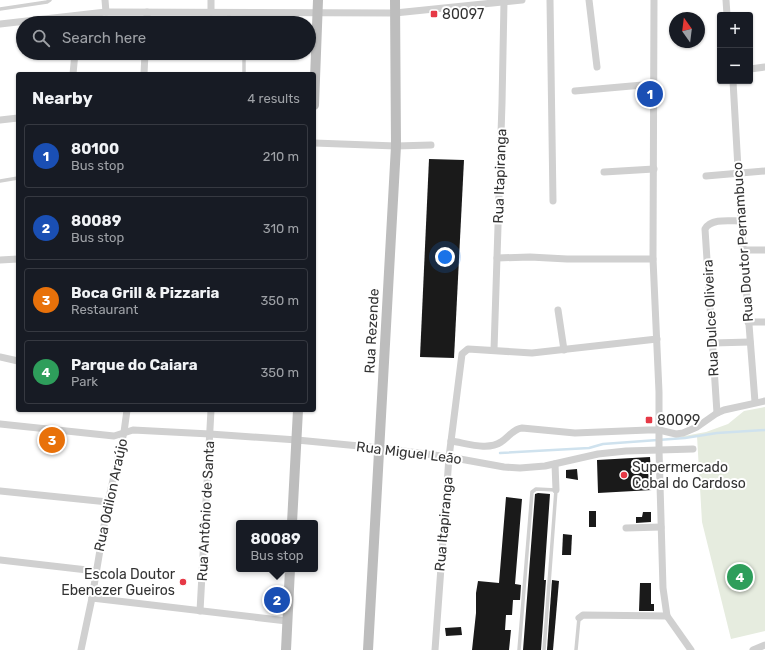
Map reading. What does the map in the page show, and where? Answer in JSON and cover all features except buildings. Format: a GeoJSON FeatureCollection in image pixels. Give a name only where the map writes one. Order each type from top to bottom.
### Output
{"type":"FeatureCollection","features":[{"type":"Feature","properties":{"kind":"street"},"geometry":{"type":"LineString","coordinates":[[105,0],[106,12]]}},
{"type":"Feature","properties":{"kind":"street"},"geometry":{"type":"LineString","coordinates":[[211,0],[211,12]]}},
{"type":"Feature","properties":{"kind":"street"},"geometry":{"type":"LineString","coordinates":[[316,59],[318,0]]}},
{"type":"Feature","properties":{"kind":"street","name":"Rua Rezende"},"geometry":{"type":"LineString","coordinates":[[368,650],[396,146],[395,0]]}},
{"type":"Feature","properties":{"kind":"street"},"geometry":{"type":"LineString","coordinates":[[64,16],[106,12],[395,13],[494,1],[504,2],[522,0]]}},
{"type":"Feature","properties":{"kind":"street"},"geometry":{"type":"LineString","coordinates":[[550,0],[554,201]]}},
{"type":"Feature","properties":{"kind":"street"},"geometry":{"type":"LineString","coordinates":[[589,0],[597,67]]}},
{"type":"Feature","properties":{"kind":"street"},"geometry":{"type":"LineString","coordinates":[[654,0],[653,259],[657,339],[663,588],[667,616],[691,650]]}},
{"type":"Feature","properties":{"kind":"street"},"geometry":{"type":"LineString","coordinates":[[726,0],[728,12]]}},
{"type":"Feature","properties":{"kind":"street","name":"Rua Itapiranga"},"geometry":{"type":"LineString","coordinates":[[435,650],[449,457],[462,354],[468,349],[494,350],[504,2]]}},
{"type":"Feature","properties":{"kind":"street"},"geometry":{"type":"LineString","coordinates":[[0,24],[16,22]]}},
{"type":"Feature","properties":{"kind":"street"},"geometry":{"type":"LineString","coordinates":[[73,72],[74,60]]}},
{"type":"Feature","properties":{"kind":"street"},"geometry":{"type":"LineString","coordinates":[[144,72],[145,60]]}},
{"type":"Feature","properties":{"kind":"street"},"geometry":{"type":"LineString","coordinates":[[315,72],[316,60]]}},
{"type":"Feature","properties":{"kind":"street"},"geometry":{"type":"LineString","coordinates":[[753,69],[765,67]]}},
{"type":"Feature","properties":{"kind":"street"},"geometry":{"type":"LineString","coordinates":[[575,91],[654,84]]}},
{"type":"Feature","properties":{"kind":"street","name":"Rua Doutor Pernambuco"},"geometry":{"type":"LineString","coordinates":[[733,84],[748,322],[755,402]]}},
{"type":"Feature","properties":{"kind":"street"},"geometry":{"type":"LineString","coordinates":[[0,120],[16,118]]}},
{"type":"Feature","properties":{"kind":"street"},"geometry":{"type":"LineString","coordinates":[[316,143],[396,146],[431,145]]}},
{"type":"Feature","properties":{"kind":"street"},"geometry":{"type":"LineString","coordinates":[[604,172],[654,169]]}},
{"type":"Feature","properties":{"kind":"street"},"geometry":{"type":"LineString","coordinates":[[706,176],[765,171]]}},
{"type":"Feature","properties":{"kind":"street","name":"Rua Dulce Oliveira"},"geometry":{"type":"LineString","coordinates":[[717,413],[705,228],[712,222],[741,220]]}},
{"type":"Feature","properties":{"kind":"street"},"geometry":{"type":"LineString","coordinates":[[744,250],[765,250]]}},
{"type":"Feature","properties":{"kind":"street"},"geometry":{"type":"LineString","coordinates":[[497,258],[530,257],[568,259],[653,259]]}},
{"type":"Feature","properties":{"kind":"street"},"geometry":{"type":"LineString","coordinates":[[0,260],[16,258]]}},
{"type":"Feature","properties":{"kind":"street"},"geometry":{"type":"LineString","coordinates":[[558,310],[564,350]]}},
{"type":"Feature","properties":{"kind":"street"},"geometry":{"type":"LineString","coordinates":[[748,322],[765,322]]}},
{"type":"Feature","properties":{"kind":"street"},"geometry":{"type":"LineString","coordinates":[[494,350],[532,353],[657,339]]}},
{"type":"Feature","properties":{"kind":"street"},"geometry":{"type":"LineString","coordinates":[[712,343],[750,342]]}},
{"type":"Feature","properties":{"kind":"street"},"geometry":{"type":"LineString","coordinates":[[0,357],[16,361]]}},
{"type":"Feature","properties":{"kind":"street"},"geometry":{"type":"LineString","coordinates":[[451,441],[486,446],[492,445],[500,442],[516,430],[522,428],[575,433],[659,431],[683,434],[724,410],[765,401]]}},
{"type":"Feature","properties":{"kind":"street","name":"Rua Odilon Araújo"},"geometry":{"type":"LineString","coordinates":[[81,650],[92,598],[108,502],[124,432],[127,412]]}},
{"type":"Feature","properties":{"kind":"street","name":"Rua Antônio de Santa"},"geometry":{"type":"LineString","coordinates":[[200,611],[211,412]]}},
{"type":"Feature","properties":{"kind":"street"},"geometry":{"type":"LineString","coordinates":[[292,520],[298,412]]}},
{"type":"Feature","properties":{"kind":"street","name":"Rua Miguel Leão"},"geometry":{"type":"LineString","coordinates":[[0,424],[114,436],[133,430],[296,440],[380,448],[449,457],[504,467],[520,468],[556,464],[598,454],[659,448],[693,449]]}},
{"type":"Feature","properties":{"kind":"street"},"geometry":{"type":"LineString","coordinates":[[556,464],[556,490]]}},
{"type":"Feature","properties":{"kind":"street"},"geometry":{"type":"LineString","coordinates":[[0,491],[108,502]]}},
{"type":"Feature","properties":{"kind":"street"},"geometry":{"type":"LineString","coordinates":[[626,528],[661,527]]}},
{"type":"Feature","properties":{"kind":"street"},"geometry":{"type":"LineString","coordinates":[[0,560],[96,571]]}},
{"type":"Feature","properties":{"kind":"street"},"geometry":{"type":"LineString","coordinates":[[286,650],[290,572]]}},
{"type":"Feature","properties":{"kind":"street"},"geometry":{"type":"LineString","coordinates":[[92,598],[287,620]]}},
{"type":"Feature","properties":{"kind":"street"},"geometry":{"type":"LineString","coordinates":[[579,618],[583,614],[667,616]]}},
{"type":"Feature","properties":{"kind":"street"},"geometry":{"type":"LineString","coordinates":[[753,650],[765,645]]}},
{"type":"Feature","properties":{"kind":"lane"},"geometry":{"type":"LineString","coordinates":[[0,9],[47,2],[50,0]]}},
{"type":"Feature","properties":{"kind":"lane"},"geometry":{"type":"LineString","coordinates":[[228,12],[229,16]]}},
{"type":"Feature","properties":{"kind":"lane"},"geometry":{"type":"LineString","coordinates":[[244,60],[244,72]]}},
{"type":"Feature","properties":{"kind":"lane"},"geometry":{"type":"LineString","coordinates":[[0,181],[16,178]]}},
{"type":"Feature","properties":{"kind":"lane"},"geometry":{"type":"LineString","coordinates":[[519,650],[532,492],[536,489],[556,490],[544,650]]}},
{"type":"Feature","properties":{"kind":"lane"},"geometry":{"type":"LineString","coordinates":[[576,650],[579,618]]}},
{"type":"Feature","properties":{"kind":"shaded area"},"geometry":{"type":"Polygon","coordinates":[[[765,407],[765,631],[731,639],[702,522],[697,436],[668,439],[706,432],[728,424],[744,411],[765,407]]]}},
{"type":"Feature","properties":{"kind":"waterway"},"geometry":{"type":"LineString","coordinates":[[500,453],[589,448],[603,444],[765,430]]}},
{"type":"Feature","properties":{"kind":"place","name":"80097"},"geometry":{"type":"Point","coordinates":[434,14]}},
{"type":"Feature","properties":{"kind":"place","name":"80100"},"geometry":{"type":"Point","coordinates":[650,94]}},
{"type":"Feature","properties":{"kind":"place","name":"80099"},"geometry":{"type":"Point","coordinates":[649,420]}},
{"type":"Feature","properties":{"kind":"place","name":"Boca Grill & Pizzaria"},"geometry":{"type":"Point","coordinates":[52,440]}},
{"type":"Feature","properties":{"kind":"place","name":"Supermercado Cobal do Cardoso"},"geometry":{"type":"Point","coordinates":[624,475]}},
{"type":"Feature","properties":{"kind":"place","name":"Parque do Caiara"},"geometry":{"type":"Point","coordinates":[740,577]}},
{"type":"Feature","properties":{"kind":"place","name":"Escola Doutor Ebenezer Gueiros"},"geometry":{"type":"Point","coordinates":[183,582]}},
{"type":"Feature","properties":{"kind":"place","name":"80089"},"geometry":{"type":"Point","coordinates":[277,600]}}]}
